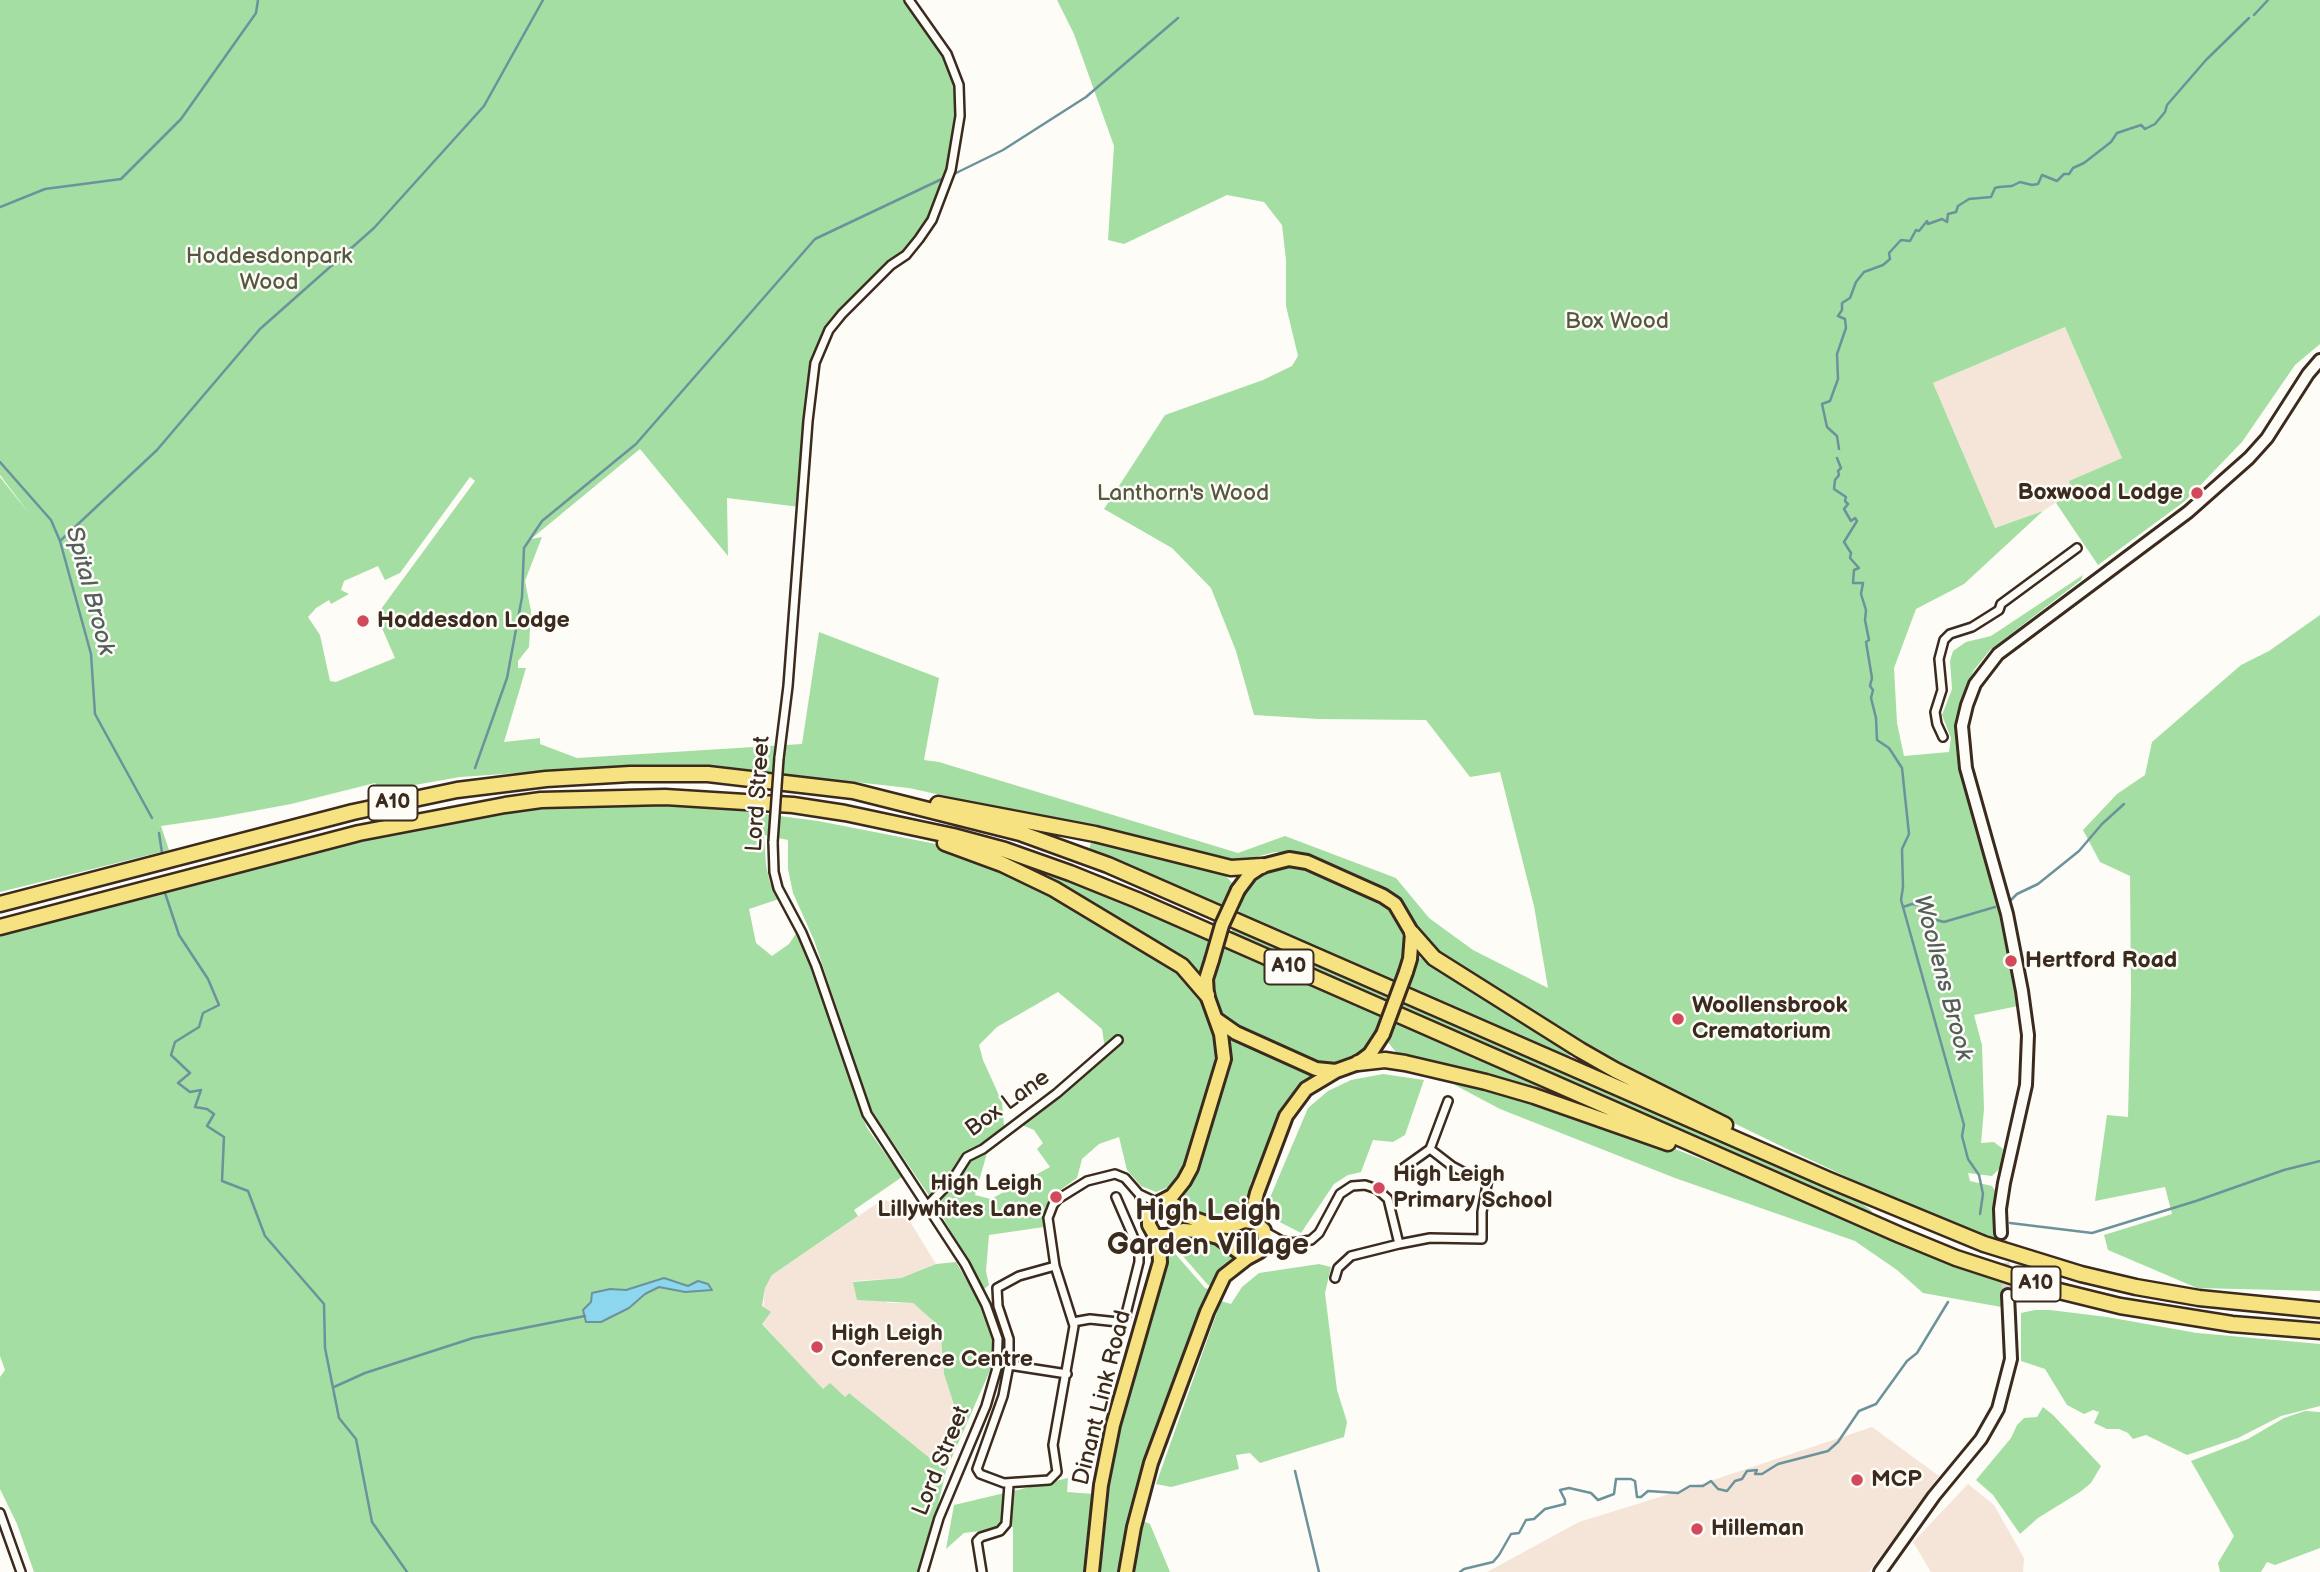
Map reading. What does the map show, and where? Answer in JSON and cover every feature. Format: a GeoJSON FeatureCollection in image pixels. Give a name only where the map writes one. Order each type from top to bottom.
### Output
{"type":"FeatureCollection","features":[{"type":"Feature","properties":{"kind":"highway","name":"A10"},"geometry":{"type":"LineString","coordinates":[[0,904],[353,812],[482,787],[582,777],[708,774],[874,796],[1020,833],[1108,865],[1829,1180],[1984,1244],[2081,1274],[2199,1298],[2320,1310]]}},
{"type":"Feature","properties":{"kind":"highway"},"geometry":{"type":"LineString","coordinates":[[874,796],[1025,819],[1136,843],[1231,868],[1262,866]]}},
{"type":"Feature","properties":{"kind":"highway","name":"A10"},"geometry":{"type":"LineString","coordinates":[[0,927],[359,833],[505,805],[555,800],[665,797],[793,805],[903,824],[1005,850],[1137,900],[1956,1258],[2051,1289],[2171,1315],[2232,1324],[2320,1331]]}},
{"type":"Feature","properties":{"kind":"highway"},"geometry":{"type":"LineString","coordinates":[[793,805],[958,847],[1029,876],[1182,966],[1207,995]]}},
{"type":"Feature","properties":{"kind":"highway"},"geometry":{"type":"LineString","coordinates":[[1412,933],[1442,964],[1580,1050],[1829,1180]]}},
{"type":"Feature","properties":{"kind":"highway"},"geometry":{"type":"LineString","coordinates":[[1358,1063],[1385,1060],[1486,1082],[1534,1096],[1769,1178]]}},
{"type":"Feature","properties":{"kind":"main road"},"geometry":{"type":"LineString","coordinates":[[2001,1233],[2000,1209],[2004,1183],[2026,1085],[2028,1035],[2007,914],[1966,768],[1962,726],[1967,705],[1975,684],[1998,654],[2188,512],[2249,458],[2267,438],[2320,360]]}},
{"type":"Feature","properties":{"kind":"main road"},"geometry":{"type":"LineString","coordinates":[[1126,1572],[1134,1527],[1151,1463],[1218,1286],[1224,1276],[1247,1258],[1256,1255],[1264,1246],[1255,1199],[1286,1116],[1306,1089],[1336,1071],[1358,1063],[1370,1054],[1383,1034],[1410,959],[1412,933],[1395,904],[1307,862],[1289,859],[1262,866],[1250,874],[1238,890],[1222,925],[1206,979],[1207,995],[1224,1048],[1222,1072],[1191,1168],[1180,1187],[1149,1211],[1148,1216]]}},
{"type":"Feature","properties":{"kind":"main road"},"geometry":{"type":"LineString","coordinates":[[1216,1019],[1236,1034],[1316,1069],[1336,1071]]}},
{"type":"Feature","properties":{"kind":"main road"},"geometry":{"type":"LineString","coordinates":[[1161,1202],[1177,1206],[1189,1217],[1215,1226],[1228,1227],[1245,1221],[1260,1226]]}},
{"type":"Feature","properties":{"kind":"main road","name":"Dinant Link Road"},"geometry":{"type":"LineString","coordinates":[[1092,1572],[1098,1509],[1111,1435],[1160,1262],[1160,1248],[1150,1229],[1148,1216]]}},
{"type":"Feature","properties":{"kind":"main road"},"geometry":{"type":"LineString","coordinates":[[1156,1236],[1172,1235],[1183,1230],[1196,1231],[1219,1237],[1247,1258]]}},
{"type":"Feature","properties":{"kind":"main road"},"geometry":{"type":"LineString","coordinates":[[1880,1572],[1926,1507],[1981,1439],[1998,1409],[2011,1359],[2008,1295]]}},
{"type":"Feature","properties":{"kind":"street","name":"Lord Street"},"geometry":{"type":"LineString","coordinates":[[909,0],[943,48],[959,85],[960,116],[951,170],[932,220],[906,255],[862,292],[829,330],[815,363],[773,842],[774,872],[778,888],[817,966],[867,1114],[928,1205],[976,1285],[994,1326],[999,1351],[997,1368],[986,1406],[939,1518],[923,1572]]}},
{"type":"Feature","properties":{"kind":"street"},"geometry":{"type":"LineString","coordinates":[[1943,737],[1935,712],[1942,690],[1939,659],[1944,640],[1950,634],[1972,627],[1999,610],[2001,604],[2077,548]]}},
{"type":"Feature","properties":{"kind":"street","name":"Box Lane"},"geometry":{"type":"LineString","coordinates":[[928,1205],[953,1179],[967,1157],[983,1149],[1057,1093],[1118,1040]]}},
{"type":"Feature","properties":{"kind":"street"},"geometry":{"type":"LineString","coordinates":[[1402,1168],[1430,1149],[1448,1101]]}},
{"type":"Feature","properties":{"kind":"street"},"geometry":{"type":"LineString","coordinates":[[1335,1278],[1338,1268],[1351,1256],[1430,1238],[1482,1239],[1482,1212],[1488,1179],[1467,1174],[1430,1149]]}},
{"type":"Feature","properties":{"kind":"street"},"geometry":{"type":"LineString","coordinates":[[1055,1266],[1019,1276],[997,1288],[998,1306],[1009,1339],[1009,1365],[1003,1396],[977,1469],[980,1474],[1009,1485],[1049,1480],[1056,1475],[1058,1468],[1053,1445],[1067,1374],[1073,1322],[1055,1266],[1048,1218],[1058,1199],[1087,1181],[1115,1174],[1125,1178],[1139,1194],[1148,1216]]}},
{"type":"Feature","properties":{"kind":"street"},"geometry":{"type":"LineString","coordinates":[[1264,1246],[1282,1241],[1302,1243],[1311,1240],[1319,1233],[1340,1194],[1352,1186],[1365,1185],[1377,1189],[1388,1199],[1399,1244]]}},
{"type":"Feature","properties":{"kind":"street"},"geometry":{"type":"LineString","coordinates":[[1139,1194],[1161,1202]]}},
{"type":"Feature","properties":{"kind":"street"},"geometry":{"type":"LineString","coordinates":[[1073,1322],[1090,1319],[1118,1322],[1125,1318],[1139,1262],[1139,1250],[1116,1197]]}},
{"type":"Feature","properties":{"kind":"street"},"geometry":{"type":"LineString","coordinates":[[1260,1226],[1282,1241]]}},
{"type":"Feature","properties":{"kind":"street"},"geometry":{"type":"LineString","coordinates":[[1009,1365],[1067,1374]]}},
{"type":"Feature","properties":{"kind":"street"},"geometry":{"type":"LineString","coordinates":[[982,1572],[977,1541],[1000,1531],[1006,1524],[1009,1485]]}},
{"type":"Feature","properties":{"kind":"street"},"geometry":{"type":"LineString","coordinates":[[0,1513],[21,1572]]}},
{"type":"Feature","properties":{"kind":"shaded area"},"geometry":{"type":"Polygon","coordinates":[[[2065,327],[2122,458],[2069,481],[2072,492],[2043,511],[1995,528],[1933,383],[2065,327]]]}},
{"type":"Feature","properties":{"kind":"shaded area"},"geometry":{"type":"Polygon","coordinates":[[[882,1200],[898,1202],[936,1264],[901,1278],[853,1281],[888,1303],[913,1303],[940,1327],[944,1374],[956,1411],[949,1439],[946,1471],[849,1393],[845,1397],[823,1390],[762,1323],[765,1288],[772,1275],[882,1200]]]}},
{"type":"Feature","properties":{"kind":"shaded area"},"geometry":{"type":"Polygon","coordinates":[[[1872,1427],[1939,1476],[1869,1572],[1487,1572],[1579,1522],[1872,1427]]]}},
{"type":"Feature","properties":{"kind":"shaded area"},"geometry":{"type":"Polygon","coordinates":[[[1968,1484],[1994,1505],[2024,1558],[2023,1572],[1931,1572],[1913,1542],[1968,1484]]]}},
{"type":"Feature","properties":{"kind":"green space"},"geometry":{"type":"Polygon","coordinates":[[[0,0],[904,0],[936,38],[952,77],[959,111],[951,156],[944,186],[918,238],[839,317],[821,340],[800,507],[727,498],[728,556],[640,449],[531,539],[542,537],[525,581],[531,611],[529,647],[518,661],[518,668],[526,668],[504,742],[540,738],[540,744],[577,758],[802,744],[819,632],[939,678],[924,760],[939,762],[1238,853],[1285,836],[1396,878],[1429,918],[1473,950],[1548,988],[1534,906],[1500,772],[1470,777],[1426,720],[1319,719],[1254,715],[1236,651],[1211,588],[1172,548],[1104,509],[1165,415],[1263,380],[1292,366],[1298,356],[1286,306],[1286,260],[1282,225],[1264,202],[1227,195],[1124,244],[1108,240],[1114,146],[1074,34],[1057,0],[2320,0],[2320,344],[2295,365],[2242,442],[2185,501],[2098,565],[2056,503],[2072,492],[2069,481],[2122,458],[2065,327],[1933,383],[1995,528],[2043,511],[1964,584],[1916,609],[1894,668],[1897,723],[1904,756],[1949,752],[1951,738],[1942,715],[1952,689],[1950,661],[1953,651],[1966,642],[1991,636],[2083,575],[2081,580],[1990,650],[1974,670],[1962,696],[1956,735],[1957,751],[1996,900],[2018,1006],[1974,1015],[1982,1045],[1984,1109],[1981,1143],[1994,1142],[2003,1149],[2001,1167],[1992,1176],[1968,1173],[1970,1181],[1992,1186],[1996,1192],[1996,1239],[1941,1221],[1672,1093],[1454,967],[1422,937],[1400,900],[1385,888],[1314,857],[1295,852],[1275,852],[1237,862],[909,788],[792,775],[691,768],[577,769],[460,777],[381,791],[375,783],[291,804],[161,826],[169,850],[0,892],[0,477],[31,516],[0,475],[0,0]],[[470,477],[400,573],[385,580],[378,566],[344,581],[341,590],[349,594],[331,604],[329,600],[308,617],[320,635],[330,681],[336,682],[395,658],[381,626],[386,617],[381,609],[475,481],[470,477]]]}},
{"type":"Feature","properties":{"kind":"green space"},"geometry":{"type":"Polygon","coordinates":[[[2320,615],[2320,1291],[2197,1288],[2108,1250],[2104,1235],[2172,1214],[2165,1187],[2095,1201],[2107,1115],[2128,1117],[2130,876],[2100,862],[2083,830],[2117,794],[2145,775],[2152,742],[2241,665],[2269,651],[2320,615]]]}},
{"type":"Feature","properties":{"kind":"green space"},"geometry":{"type":"Polygon","coordinates":[[[595,804],[719,808],[818,821],[936,844],[1028,880],[1185,973],[1196,988],[1217,1044],[1208,1100],[1183,1172],[1171,1186],[1156,1192],[1141,1186],[1127,1170],[1119,1137],[1099,1144],[1082,1159],[1077,1178],[1056,1193],[1045,1208],[1044,1227],[989,1235],[986,1271],[989,1285],[984,1289],[937,1204],[968,1162],[987,1153],[975,1195],[991,1199],[1050,1167],[1037,1149],[1043,1143],[1034,1130],[1022,1125],[1093,1068],[1105,1049],[1102,1029],[1058,992],[997,1027],[979,1045],[1002,1102],[1004,1126],[981,1147],[958,1160],[939,1191],[930,1197],[871,1110],[814,940],[793,893],[788,869],[788,840],[764,835],[770,883],[779,899],[749,909],[756,943],[772,956],[789,944],[797,932],[809,957],[867,1128],[902,1177],[854,1210],[858,1216],[772,1275],[765,1288],[762,1306],[771,1312],[762,1324],[823,1389],[830,1383],[845,1397],[849,1393],[946,1471],[922,1572],[34,1572],[17,1524],[0,1489],[0,1377],[5,1370],[0,1356],[0,935],[199,881],[464,817],[595,804]]]}},
{"type":"Feature","properties":{"kind":"green space"},"geometry":{"type":"Polygon","coordinates":[[[1092,838],[1220,869],[1232,883],[1222,905],[1089,850],[1092,838]]]}},
{"type":"Feature","properties":{"kind":"green space"},"geometry":{"type":"Polygon","coordinates":[[[1286,865],[1299,866],[1380,902],[1392,911],[1403,929],[1406,943],[1406,951],[1395,983],[1238,915],[1245,890],[1255,878],[1268,869],[1286,865]]]}},
{"type":"Feature","properties":{"kind":"green space"},"geometry":{"type":"Polygon","coordinates":[[[1050,874],[1123,901],[1209,939],[1199,975],[1048,880],[1050,874]]]}},
{"type":"Feature","properties":{"kind":"green space"},"geometry":{"type":"Polygon","coordinates":[[[1234,925],[1391,995],[1388,1004],[1230,935],[1234,925]]]}},
{"type":"Feature","properties":{"kind":"green space"},"geometry":{"type":"Polygon","coordinates":[[[1225,946],[1383,1015],[1376,1037],[1356,1057],[1330,1064],[1316,1062],[1241,1029],[1222,1013],[1213,993],[1214,970],[1225,946]]]}},
{"type":"Feature","properties":{"kind":"green space"},"geometry":{"type":"Polygon","coordinates":[[[1419,957],[1571,1051],[1569,1058],[1528,1043],[1407,987],[1419,957]]]}},
{"type":"Feature","properties":{"kind":"green space"},"geometry":{"type":"Polygon","coordinates":[[[1402,1000],[1857,1200],[1872,1211],[1853,1209],[1398,1009],[1402,1000]]]}},
{"type":"Feature","properties":{"kind":"green space"},"geometry":{"type":"Polygon","coordinates":[[[1395,1021],[1569,1096],[1567,1101],[1400,1057],[1387,1041],[1395,1021]]]}},
{"type":"Feature","properties":{"kind":"green space"},"geometry":{"type":"Polygon","coordinates":[[[1225,1034],[1318,1074],[1292,1097],[1281,1114],[1258,1177],[1252,1179],[1250,1185],[1250,1216],[1222,1223],[1194,1215],[1176,1199],[1191,1180],[1225,1034]]]}},
{"type":"Feature","properties":{"kind":"green space"},"geometry":{"type":"Polygon","coordinates":[[[1383,1074],[1424,1080],[1405,1135],[1393,1142],[1373,1140],[1361,1172],[1348,1175],[1334,1184],[1301,1233],[1270,1217],[1269,1200],[1308,1108],[1328,1091],[1351,1080],[1383,1074]]]}},
{"type":"Feature","properties":{"kind":"green space"},"geometry":{"type":"Polygon","coordinates":[[[1453,1084],[1534,1100],[1639,1135],[1796,1196],[2002,1280],[2007,1308],[1923,1293],[1897,1270],[1855,1241],[1675,1178],[1500,1109],[1453,1084]]]}},
{"type":"Feature","properties":{"kind":"green space"},"geometry":{"type":"Polygon","coordinates":[[[1184,1234],[1213,1240],[1225,1246],[1236,1258],[1219,1270],[1213,1286],[1208,1285],[1175,1247],[1164,1245],[1163,1241],[1184,1234]]]}},
{"type":"Feature","properties":{"kind":"green space"},"geometry":{"type":"Polygon","coordinates":[[[1165,1249],[1172,1250],[1205,1288],[1212,1290],[1122,1572],[1097,1572],[1106,1488],[1115,1441],[1165,1249]]]}},
{"type":"Feature","properties":{"kind":"green space"},"geometry":{"type":"Polygon","coordinates":[[[956,1262],[989,1319],[995,1346],[991,1368],[946,1471],[949,1439],[956,1411],[944,1374],[940,1327],[913,1303],[857,1300],[853,1282],[901,1278],[936,1264],[956,1262]]]}},
{"type":"Feature","properties":{"kind":"green space"},"geometry":{"type":"Polygon","coordinates":[[[1319,1264],[1331,1267],[1325,1293],[1337,1390],[1347,1422],[1344,1437],[1260,1463],[1250,1453],[1236,1455],[1239,1469],[1171,1487],[1156,1484],[1221,1301],[1231,1304],[1242,1287],[1259,1273],[1319,1264]]]}},
{"type":"Feature","properties":{"kind":"green space"},"geometry":{"type":"Polygon","coordinates":[[[2035,1310],[2107,1317],[2197,1333],[2320,1344],[2320,1406],[2281,1416],[2238,1438],[2187,1455],[2146,1435],[2133,1439],[2119,1429],[2107,1429],[2094,1423],[2099,1412],[2093,1410],[2084,1414],[2067,1405],[2045,1369],[2021,1361],[2021,1313],[2035,1310]]]}},
{"type":"Feature","properties":{"kind":"green space"},"geometry":{"type":"Polygon","coordinates":[[[2043,1407],[2101,1466],[2091,1483],[2038,1518],[2020,1534],[1993,1495],[1976,1480],[2011,1438],[2017,1425],[2024,1418],[2037,1417],[2043,1407]]]}},
{"type":"Feature","properties":{"kind":"green space"},"geometry":{"type":"Polygon","coordinates":[[[2305,1411],[2320,1412],[2320,1548],[2275,1565],[2267,1562],[2261,1572],[2220,1572],[2218,1563],[2234,1536],[2191,1461],[2248,1439],[2284,1418],[2305,1411]]]}},
{"type":"Feature","properties":{"kind":"green space"},"geometry":{"type":"Polygon","coordinates":[[[1068,1478],[1067,1492],[1094,1494],[1088,1572],[1013,1572],[1013,1527],[964,1533],[946,1549],[954,1505],[1068,1478]]]}},
{"type":"Feature","properties":{"kind":"green space"},"geometry":{"type":"Polygon","coordinates":[[[1143,1521],[1150,1524],[1170,1572],[1134,1572],[1143,1521]]]}},
{"type":"Feature","properties":{"kind":"water"},"geometry":{"type":"Polygon","coordinates":[[[664,1278],[688,1286],[698,1281],[708,1284],[712,1290],[685,1292],[659,1287],[645,1294],[629,1308],[601,1322],[586,1322],[583,1310],[591,1302],[592,1293],[610,1289],[626,1290],[664,1278]]]}},
{"type":"Feature","properties":{"kind":"waterway"},"geometry":{"type":"LineString","coordinates":[[0,207],[45,189],[121,179],[181,119],[256,13],[258,0]]}},
{"type":"Feature","properties":{"kind":"waterway"},"geometry":{"type":"LineString","coordinates":[[60,541],[157,450],[260,329],[374,228],[484,106],[543,0]]}},
{"type":"Feature","properties":{"kind":"waterway","name":"Woollens Brook"},"geometry":{"type":"LineString","coordinates":[[2254,15],[2268,0]]}},
{"type":"Feature","properties":{"kind":"waterway"},"geometry":{"type":"LineString","coordinates":[[952,175],[1003,150],[1086,97],[1178,18]]}},
{"type":"Feature","properties":{"kind":"waterway","name":"Woollens Brook"},"geometry":{"type":"LineString","coordinates":[[1839,449],[1837,436],[1827,427],[1822,404],[1830,401],[1838,379],[1837,354],[1846,328],[1845,319],[1838,316],[1842,303],[1850,298],[1856,282],[1864,272],[1883,265],[1890,259],[1889,253],[1901,240],[1910,241],[1916,230],[1919,231],[1927,221],[1928,224],[1942,219],[1947,222],[1948,214],[1956,212],[1958,206],[1969,199],[1991,197],[1995,188],[2020,182],[2038,184],[2042,175],[2057,181],[2111,142],[2117,133],[2141,125],[2145,129],[2155,124],[2167,105],[2206,60],[2249,18]]}},
{"type":"Feature","properties":{"kind":"waterway"},"geometry":{"type":"LineString","coordinates":[[475,768],[507,678],[522,597],[524,548],[542,521],[636,444],[815,239],[946,177]]}},
{"type":"Feature","properties":{"kind":"waterway","name":"Woollens Brook"},"geometry":{"type":"LineString","coordinates":[[1837,458],[1841,468],[1834,489],[1846,497],[1848,504],[1844,509],[1851,521],[1855,518],[1857,521],[1844,542],[1851,553],[1850,558],[1859,568],[1854,570],[1853,583],[1863,583],[1861,594],[1866,610],[1869,640],[1866,642],[1877,740],[1889,748],[1902,768],[1909,834],[1902,849],[1901,900],[1964,1125],[1962,1136],[1968,1159],[1979,1175],[1983,1194],[1980,1214]]}},
{"type":"Feature","properties":{"kind":"waterway","name":"Spital Brook"},"geometry":{"type":"LineString","coordinates":[[0,462],[51,520],[60,541],[91,654],[95,714],[152,818]]}},
{"type":"Feature","properties":{"kind":"waterway"},"geometry":{"type":"LineString","coordinates":[[2011,900],[2017,894],[2038,884],[2079,851],[2124,804]]}},
{"type":"Feature","properties":{"kind":"waterway","name":"Spital Brook"},"geometry":{"type":"LineString","coordinates":[[159,833],[162,853]]}},
{"type":"Feature","properties":{"kind":"waterway","name":"Spital Brook"},"geometry":{"type":"LineString","coordinates":[[165,893],[179,935],[208,979],[219,1005],[203,1013],[199,1027],[175,1042],[171,1055],[190,1073],[178,1083],[190,1092],[201,1090],[195,1107],[207,1109],[214,1114],[207,1126],[224,1137],[222,1181],[248,1191],[265,1236],[324,1304],[325,1348],[339,1418],[356,1439],[372,1522],[407,1572]]}},
{"type":"Feature","properties":{"kind":"waterway"},"geometry":{"type":"LineString","coordinates":[[1903,907],[1921,905],[1933,919],[1944,922],[1995,907]]}},
{"type":"Feature","properties":{"kind":"waterway"},"geometry":{"type":"LineString","coordinates":[[2010,1223],[2092,1233],[2284,1170],[2320,1161]]}},
{"type":"Feature","properties":{"kind":"waterway","name":"Woollens Brook"},"geometry":{"type":"LineString","coordinates":[[1460,1572],[1493,1562],[1511,1534],[1519,1533],[1526,1520],[1534,1519],[1545,1509],[1565,1504],[1560,1490],[1569,1488],[1591,1493],[1598,1500],[1614,1494],[1616,1479],[1631,1479],[1635,1481],[1637,1497],[1648,1491],[1678,1493],[1690,1486],[1703,1486],[1711,1481],[1718,1489],[1727,1491],[1735,1481],[1742,1479],[1747,1471],[1757,1470],[1755,1474],[1762,1474],[1778,1464],[1828,1451],[1838,1442],[1859,1411],[1876,1404],[1907,1361],[1917,1353],[1948,1302]]}},
{"type":"Feature","properties":{"kind":"waterway"},"geometry":{"type":"LineString","coordinates":[[334,1387],[365,1373],[473,1338],[585,1316]]}},
{"type":"Feature","properties":{"kind":"waterway"},"geometry":{"type":"LineString","coordinates":[[1295,1471],[1319,1572]]}},
{"type":"Feature","properties":{"kind":"tunnel"},"geometry":{"type":"LineString","coordinates":[[2001,1233],[2008,1295]]}},
{"type":"Feature","properties":{"kind":"place","name":"Boxwood Lodge"},"geometry":{"type":"Point","coordinates":[2197,493]}},
{"type":"Feature","properties":{"kind":"place","name":"Hoddesdon Lodge"},"geometry":{"type":"Point","coordinates":[363,621]}},
{"type":"Feature","properties":{"kind":"place","name":"Hertford Road"},"geometry":{"type":"Point","coordinates":[2011,961]}},
{"type":"Feature","properties":{"kind":"place","name":"Woollensbrook Crematorium"},"geometry":{"type":"Point","coordinates":[1678,1019]}},
{"type":"Feature","properties":{"kind":"place","name":"High Leigh Primary School"},"geometry":{"type":"Point","coordinates":[1379,1188]}},
{"type":"Feature","properties":{"kind":"place","name":"High Leigh Lillywhites Lane"},"geometry":{"type":"Point","coordinates":[1056,1197]}},
{"type":"Feature","properties":{"kind":"place","name":"High Leigh Conference Centre"},"geometry":{"type":"Point","coordinates":[817,1347]}},
{"type":"Feature","properties":{"kind":"place","name":"MCP"},"geometry":{"type":"Point","coordinates":[1857,1480]}},
{"type":"Feature","properties":{"kind":"place","name":"Hilleman"},"geometry":{"type":"Point","coordinates":[1697,1529]}},
{"type":"Feature","properties":{"kind":"district","name":"High Leigh Garden Village"},"geometry":{"type":"Point","coordinates":[1208,1229]}},
{"type":"Feature","properties":{"kind":"park label","name":"Hoddesdonpark Wood"},"geometry":{"type":"Point","coordinates":[269,270]}},
{"type":"Feature","properties":{"kind":"park label","name":"Box Wood"},"geometry":{"type":"Point","coordinates":[1617,322]}},
{"type":"Feature","properties":{"kind":"park label","name":"Lanthorn's Wood"},"geometry":{"type":"Point","coordinates":[1183,494]}}]}
